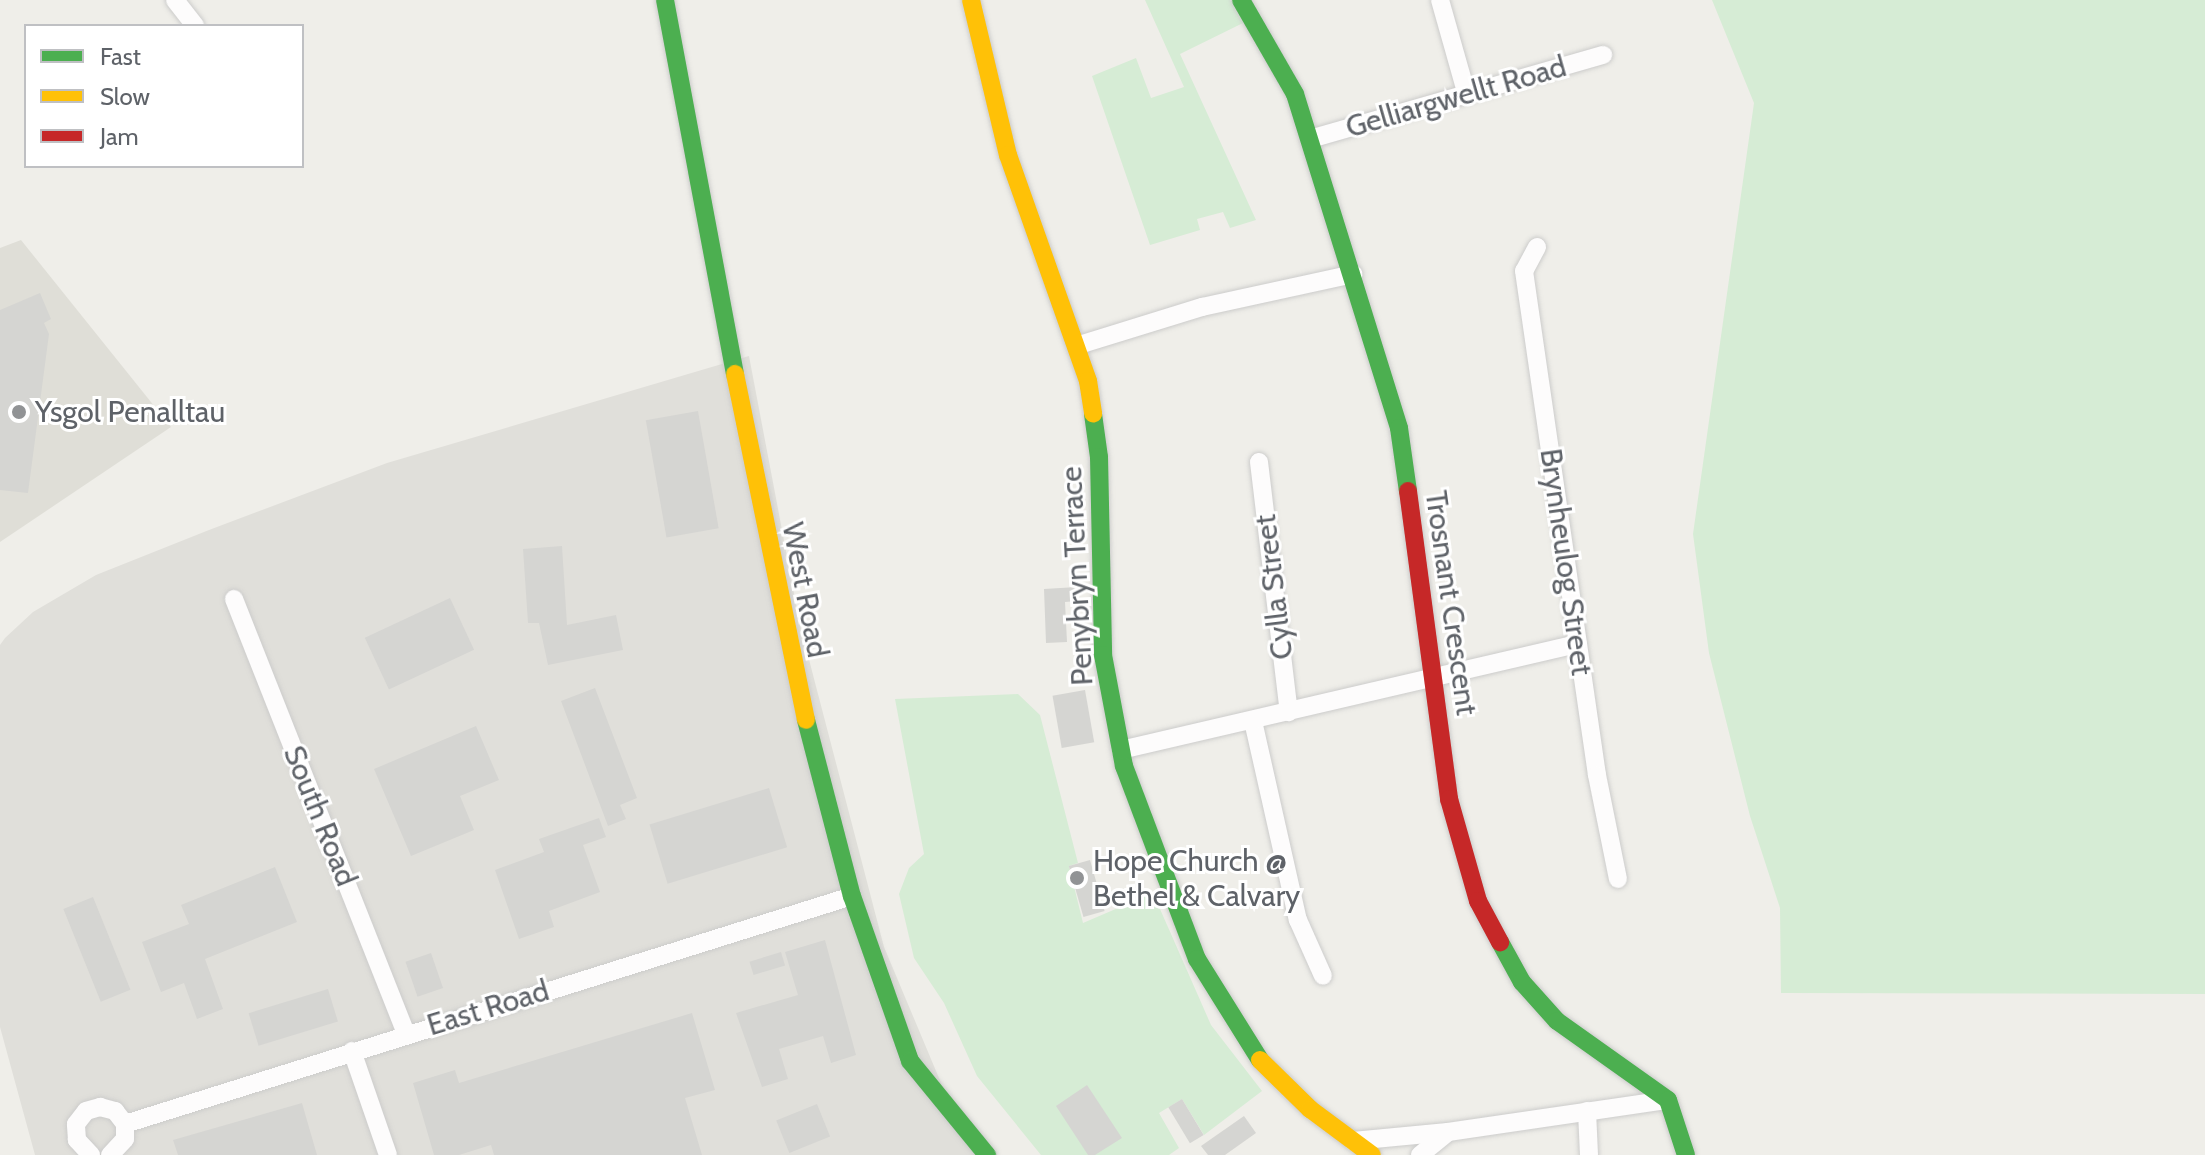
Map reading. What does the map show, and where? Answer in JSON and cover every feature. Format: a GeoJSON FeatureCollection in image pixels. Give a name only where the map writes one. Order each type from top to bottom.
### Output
{"type":"FeatureCollection","features":[{"type":"Feature","properties":{"kind":"street"},"geometry":{"type":"LineString","coordinates":[[175,0],[193,24]]}},
{"type":"Feature","properties":{"kind":"street","name":"West Road"},"geometry":{"type":"LineString","coordinates":[[665,0],[788,653],[852,896],[910,1061],[987,1155]]}},
{"type":"Feature","properties":{"kind":"street","name":"Penybryn Terrace"},"geometry":{"type":"LineString","coordinates":[[971,0],[1008,155],[1079,345],[1099,457],[1103,655],[1121,750],[1173,900],[1221,1004],[1265,1066],[1372,1155]]}},
{"type":"Feature","properties":{"kind":"street","name":"Trosnant Crescent"},"geometry":{"type":"LineString","coordinates":[[1241,0],[1295,94],[1399,428],[1449,799],[1478,901],[1522,982],[1548,1011],[1668,1100]]}},
{"type":"Feature","properties":{"kind":"street"},"geometry":{"type":"LineString","coordinates":[[1440,0],[1466,92]]}},
{"type":"Feature","properties":{"kind":"street","name":"Gelliargwellt Road"},"geometry":{"type":"LineString","coordinates":[[1310,139],[1603,55]]}},
{"type":"Feature","properties":{"kind":"street","name":"Brynheulog Street"},"geometry":{"type":"LineString","coordinates":[[1537,247],[1524,271],[1578,644],[1618,879]]}},
{"type":"Feature","properties":{"kind":"street"},"geometry":{"type":"LineString","coordinates":[[1079,345],[1202,307],[1353,274]]}},
{"type":"Feature","properties":{"kind":"street","name":"Cylla Street"},"geometry":{"type":"LineString","coordinates":[[1259,462],[1289,712]]}},
{"type":"Feature","properties":{"kind":"street","name":"South Road"},"geometry":{"type":"LineString","coordinates":[[234,599],[406,1033]]}},
{"type":"Feature","properties":{"kind":"street"},"geometry":{"type":"LineString","coordinates":[[1121,750],[1578,644]]}},
{"type":"Feature","properties":{"kind":"street"},"geometry":{"type":"LineString","coordinates":[[1253,721],[1298,920],[1323,976]]}},
{"type":"Feature","properties":{"kind":"street","name":"East Road"},"geometry":{"type":"LineString","coordinates":[[125,1124],[406,1033],[852,896]]}},
{"type":"Feature","properties":{"kind":"street"},"geometry":{"type":"LineString","coordinates":[[352,1051],[388,1155]]}},
{"type":"Feature","properties":{"kind":"street"},"geometry":{"type":"LineString","coordinates":[[1620,1107],[1626,1067]]}},
{"type":"Feature","properties":{"kind":"street"},"geometry":{"type":"LineString","coordinates":[[1353,1141],[1448,1132],[1668,1100],[1686,1155]]}},
{"type":"Feature","properties":{"kind":"street"},"geometry":{"type":"LineString","coordinates":[[91,1155],[80,1147],[75,1132],[86,1111],[108,1108],[125,1124],[125,1139],[110,1155]]}},
{"type":"Feature","properties":{"kind":"street"},"geometry":{"type":"LineString","coordinates":[[1587,1111],[1589,1155]]}},
{"type":"Feature","properties":{"kind":"street"},"geometry":{"type":"LineString","coordinates":[[1420,1155],[1448,1132]]}},
{"type":"Feature","properties":{"kind":"shaded area","name":"Ysgol Penalltau"},"geometry":{"type":"Polygon","coordinates":[[[21,240],[171,427],[0,542],[0,248],[21,240]]]}},
{"type":"Feature","properties":{"kind":"shaded area"},"geometry":{"type":"Polygon","coordinates":[[[749,356],[800,625],[884,947],[944,1090],[997,1155],[35,1155],[0,1027],[0,645],[5,638],[33,612],[96,575],[209,530],[387,463],[749,356]]]}},
{"type":"Feature","properties":{"kind":"green space"},"geometry":{"type":"Polygon","coordinates":[[[1145,0],[1230,0],[1243,23],[1180,54],[1256,220],[1230,228],[1223,212],[1197,219],[1200,230],[1150,245],[1092,76],[1136,58],[1151,98],[1184,87],[1145,0]]]}},
{"type":"Feature","properties":{"kind":"green space"},"geometry":{"type":"Polygon","coordinates":[[[1712,0],[2205,0],[2205,994],[1781,993],[1780,908],[1750,816],[1709,653],[1693,534],[1754,103],[1712,0]]]}},
{"type":"Feature","properties":{"kind":"green space"},"geometry":{"type":"Polygon","coordinates":[[[1018,694],[1040,715],[1078,863],[1069,866],[1083,923],[1153,893],[1211,1025],[1262,1091],[1204,1135],[1182,1099],[1159,1113],[1179,1148],[1169,1155],[1041,1155],[977,1076],[944,1003],[914,958],[899,894],[909,868],[924,854],[895,699],[1018,694]]]}},
{"type":"Feature","properties":{"kind":"building","name":"Ysgol Penalltau"},"geometry":{"type":"Polygon","coordinates":[[[40,293],[51,319],[44,323],[49,334],[28,493],[0,490],[0,310],[40,293]]]}},
{"type":"Feature","properties":{"kind":"building"},"geometry":{"type":"Polygon","coordinates":[[[698,411],[719,528],[666,537],[646,420],[698,411]]]}},
{"type":"Feature","properties":{"kind":"building"},"geometry":{"type":"Polygon","coordinates":[[[562,546],[567,625],[616,615],[623,650],[548,665],[539,623],[528,623],[523,549],[562,546]]]}},
{"type":"Feature","properties":{"kind":"building"},"geometry":{"type":"Polygon","coordinates":[[[1077,587],[1077,601],[1065,602],[1067,642],[1046,643],[1044,589],[1077,587]]]}},
{"type":"Feature","properties":{"kind":"building"},"geometry":{"type":"Polygon","coordinates":[[[450,598],[474,650],[389,689],[365,638],[450,598]]]}},
{"type":"Feature","properties":{"kind":"building"},"geometry":{"type":"Polygon","coordinates":[[[595,688],[637,798],[620,805],[626,819],[608,826],[561,701],[595,688]]]}},
{"type":"Feature","properties":{"kind":"building"},"geometry":{"type":"Polygon","coordinates":[[[1085,690],[1094,742],[1062,748],[1053,696],[1085,690]]]}},
{"type":"Feature","properties":{"kind":"building"},"geometry":{"type":"Polygon","coordinates":[[[476,726],[499,780],[460,796],[474,830],[411,856],[374,769],[476,726]]]}},
{"type":"Feature","properties":{"kind":"building"},"geometry":{"type":"Polygon","coordinates":[[[769,788],[787,847],[668,884],[649,825],[769,788]]]}},
{"type":"Feature","properties":{"kind":"building"},"geometry":{"type":"Polygon","coordinates":[[[599,818],[606,837],[583,845],[600,892],[549,911],[554,927],[519,939],[495,870],[544,852],[539,839],[599,818]]]}},
{"type":"Feature","properties":{"kind":"building"},"geometry":{"type":"Polygon","coordinates":[[[1090,860],[1105,911],[1083,917],[1069,866],[1090,860]]]}},
{"type":"Feature","properties":{"kind":"building"},"geometry":{"type":"Polygon","coordinates":[[[275,867],[297,922],[205,959],[223,1009],[197,1019],[184,983],[161,992],[142,942],[189,924],[181,905],[275,867]]]}},
{"type":"Feature","properties":{"kind":"building"},"geometry":{"type":"Polygon","coordinates":[[[93,897],[130,990],[101,1002],[63,909],[93,897]]]}},
{"type":"Feature","properties":{"kind":"building"},"geometry":{"type":"Polygon","coordinates":[[[825,940],[856,1055],[831,1063],[823,1036],[779,1049],[788,1079],[762,1087],[736,1013],[798,995],[785,952],[825,940]]]}},
{"type":"Feature","properties":{"kind":"building"},"geometry":{"type":"Polygon","coordinates":[[[781,952],[785,965],[754,975],[749,962],[781,952]]]}},
{"type":"Feature","properties":{"kind":"building"},"geometry":{"type":"Polygon","coordinates":[[[431,953],[443,988],[418,997],[405,962],[431,953]]]}},
{"type":"Feature","properties":{"kind":"building"},"geometry":{"type":"Polygon","coordinates":[[[328,989],[338,1022],[259,1046],[249,1013],[328,989]]]}},
{"type":"Feature","properties":{"kind":"building"},"geometry":{"type":"Polygon","coordinates":[[[692,1013],[715,1090],[685,1098],[702,1155],[494,1155],[491,1145],[459,1155],[434,1155],[413,1083],[455,1070],[459,1083],[692,1013]]]}},
{"type":"Feature","properties":{"kind":"building"},"geometry":{"type":"Polygon","coordinates":[[[1087,1085],[1122,1138],[1095,1155],[1088,1155],[1056,1106],[1087,1085]]]}},
{"type":"Feature","properties":{"kind":"building"},"geometry":{"type":"Polygon","coordinates":[[[1182,1099],[1204,1135],[1190,1143],[1168,1107],[1182,1099]]]}},
{"type":"Feature","properties":{"kind":"building"},"geometry":{"type":"Polygon","coordinates":[[[302,1103],[317,1155],[178,1155],[173,1140],[302,1103]]]}},
{"type":"Feature","properties":{"kind":"building"},"geometry":{"type":"Polygon","coordinates":[[[817,1104],[830,1136],[789,1153],[776,1120],[817,1104]]]}},
{"type":"Feature","properties":{"kind":"building"},"geometry":{"type":"Polygon","coordinates":[[[1244,1116],[1256,1133],[1225,1155],[1208,1155],[1201,1146],[1244,1116]]]}},
{"type":"Feature","properties":{"kind":"traffic: fast"},"geometry":{"type":"LineString","coordinates":[[665,0],[735,374]]}},
{"type":"Feature","properties":{"kind":"traffic: fast"},"geometry":{"type":"LineString","coordinates":[[1241,0],[1295,94],[1399,428],[1408,491]]}},
{"type":"Feature","properties":{"kind":"traffic: fast"},"geometry":{"type":"LineString","coordinates":[[1093,414],[1099,457],[1103,655],[1124,766],[1197,959],[1260,1060]]}},
{"type":"Feature","properties":{"kind":"traffic: fast"},"geometry":{"type":"LineString","coordinates":[[806,720],[852,896],[910,1061],[987,1155]]}},
{"type":"Feature","properties":{"kind":"traffic: fast"},"geometry":{"type":"LineString","coordinates":[[1500,942],[1522,982],[1557,1021],[1668,1100],[1686,1155]]}},
{"type":"Feature","properties":{"kind":"traffic: slow"},"geometry":{"type":"LineString","coordinates":[[971,0],[1008,155],[1088,381],[1093,414]]}},
{"type":"Feature","properties":{"kind":"traffic: slow"},"geometry":{"type":"LineString","coordinates":[[735,374],[806,720]]}},
{"type":"Feature","properties":{"kind":"traffic: slow"},"geometry":{"type":"LineString","coordinates":[[1260,1060],[1310,1109],[1372,1155]]}},
{"type":"Feature","properties":{"kind":"traffic: jam"},"geometry":{"type":"LineString","coordinates":[[1408,491],[1449,799],[1478,901],[1500,942]]}},
{"type":"Feature","properties":{"kind":"place","name":"Ysgol Penalltau"},"geometry":{"type":"Point","coordinates":[19,412]}},
{"type":"Feature","properties":{"kind":"place","name":"Hope Church @ Bethel & Calvary"},"geometry":{"type":"Point","coordinates":[1077,878]}}]}
